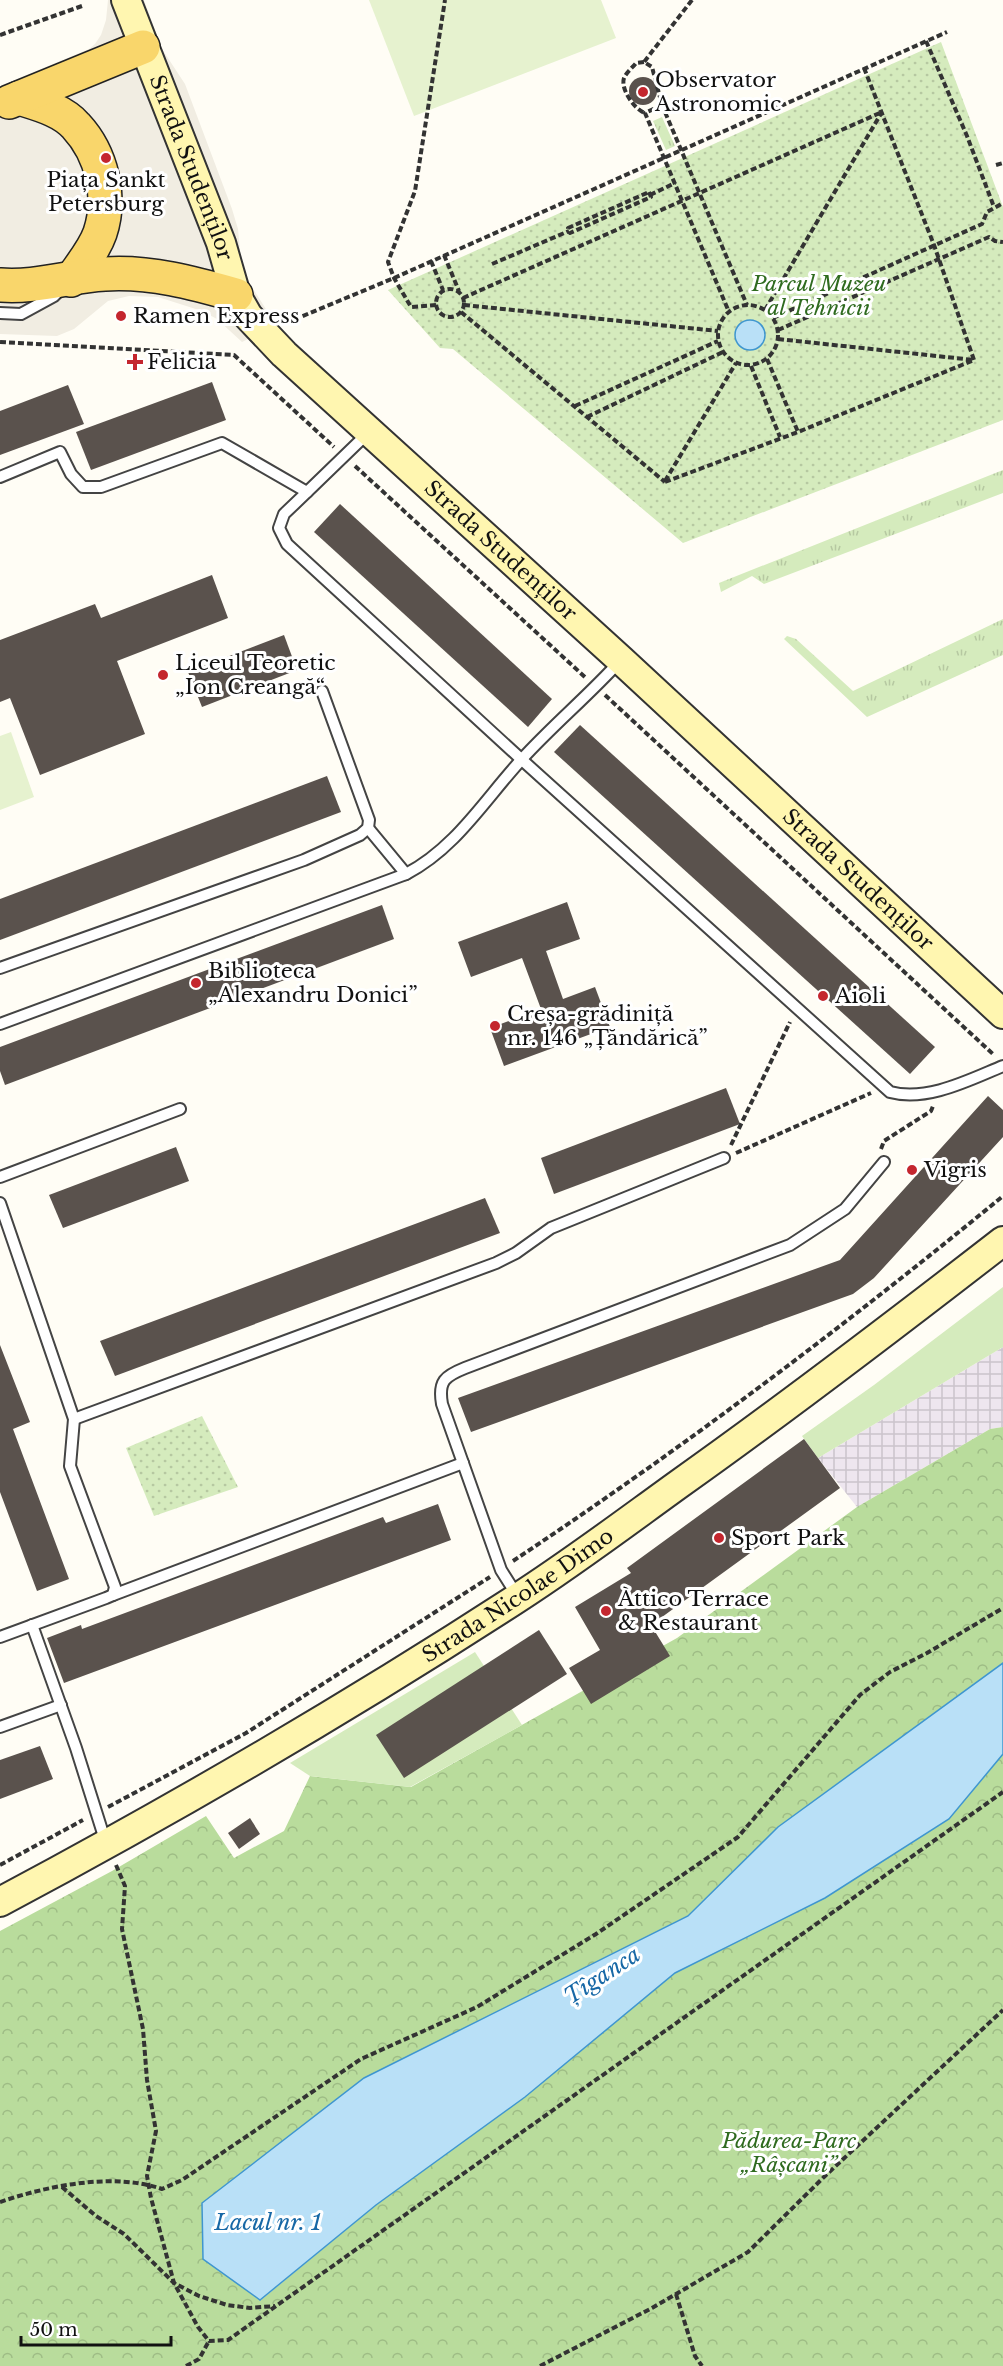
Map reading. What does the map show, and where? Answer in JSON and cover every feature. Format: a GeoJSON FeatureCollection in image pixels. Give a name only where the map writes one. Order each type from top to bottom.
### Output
{"type":"FeatureCollection","features":[{"type":"Feature","properties":{"kind":"main road","name":"Strada Studenților"},"geometry":{"type":"LineString","coordinates":[[126,0],[221,243],[236,295],[248,316],[266,336],[369,432],[621,660],[1003,1014]]}},
{"type":"Feature","properties":{"kind":"main road"},"geometry":{"type":"LineString","coordinates":[[10,101],[143,47]]}},
{"type":"Feature","properties":{"kind":"main road"},"geometry":{"type":"LineString","coordinates":[[10,101],[52,109],[76,125],[91,149],[103,177],[106,207],[99,235],[71,280]]}},
{"type":"Feature","properties":{"kind":"main road"},"geometry":{"type":"LineString","coordinates":[[0,285],[33,285],[105,274],[136,275],[197,284],[236,295]]}},
{"type":"Feature","properties":{"kind":"main road","name":"Strada Nicolae Dimo"},"geometry":{"type":"LineString","coordinates":[[0,1902],[107,1845],[341,1709],[518,1598],[766,1422],[1003,1241]]}},
{"type":"Feature","properties":{"kind":"lane"},"geometry":{"type":"LineString","coordinates":[[0,313],[21,314],[54,296],[71,280]]}},
{"type":"Feature","properties":{"kind":"lane"},"geometry":{"type":"LineString","coordinates":[[369,432],[284,514],[279,528],[287,544],[890,1092],[905,1096],[942,1089],[1003,1066]]}},
{"type":"Feature","properties":{"kind":"lane"},"geometry":{"type":"LineString","coordinates":[[0,477],[60,452],[71,474],[83,487],[102,487],[222,443],[307,492]]}},
{"type":"Feature","properties":{"kind":"lane"},"geometry":{"type":"LineString","coordinates":[[0,1024],[406,874],[428,862],[454,838],[521,759],[621,660]]}},
{"type":"Feature","properties":{"kind":"lane"},"geometry":{"type":"LineString","coordinates":[[0,968],[304,860],[360,835],[368,828],[369,820],[322,691]]}},
{"type":"Feature","properties":{"kind":"lane"},"geometry":{"type":"LineString","coordinates":[[368,828],[406,874]]}},
{"type":"Feature","properties":{"kind":"lane"},"geometry":{"type":"LineString","coordinates":[[0,1177],[180,1109]]}},
{"type":"Feature","properties":{"kind":"lane"},"geometry":{"type":"LineString","coordinates":[[74,1419],[496,1263],[551,1228],[724,1158]]}},
{"type":"Feature","properties":{"kind":"lane"},"geometry":{"type":"LineString","coordinates":[[518,1598],[501,1570],[463,1463],[441,1397],[443,1382],[451,1374],[790,1245],[845,1209],[884,1162]]}},
{"type":"Feature","properties":{"kind":"lane"},"geometry":{"type":"LineString","coordinates":[[0,1203],[74,1419],[70,1466],[113,1581],[113,1595]]}},
{"type":"Feature","properties":{"kind":"lane"},"geometry":{"type":"LineString","coordinates":[[0,1637],[463,1463]]}},
{"type":"Feature","properties":{"kind":"lane"},"geometry":{"type":"LineString","coordinates":[[32,1625],[107,1845]]}},
{"type":"Feature","properties":{"kind":"lane"},"geometry":{"type":"LineString","coordinates":[[0,1727],[60,1705]]}},
{"type":"Feature","properties":{"kind":"path"},"geometry":{"type":"LineString","coordinates":[[436,305],[411,307],[394,278],[388,262],[415,191],[445,0]]}},
{"type":"Feature","properties":{"kind":"path"},"geometry":{"type":"LineString","coordinates":[[644,62],[692,0]]}},
{"type":"Feature","properties":{"kind":"path"},"geometry":{"type":"LineString","coordinates":[[0,35],[82,6]]}},
{"type":"Feature","properties":{"kind":"path"},"geometry":{"type":"LineString","coordinates":[[289,321],[394,278],[947,32]]}},
{"type":"Feature","properties":{"kind":"path"},"geometry":{"type":"LineString","coordinates":[[926,41],[967,136],[994,207]]}},
{"type":"Feature","properties":{"kind":"path"},"geometry":{"type":"LineString","coordinates":[[729,312],[645,113],[640,111],[624,88],[624,79],[636,63],[644,62],[652,67],[662,105],[747,305]]}},
{"type":"Feature","properties":{"kind":"path"},"geometry":{"type":"LineString","coordinates":[[864,68],[934,245],[974,360]]}},
{"type":"Feature","properties":{"kind":"path"},"geometry":{"type":"LineString","coordinates":[[645,113],[662,105]]}},
{"type":"Feature","properties":{"kind":"path"},"geometry":{"type":"LineString","coordinates":[[462,296],[882,112]]}},
{"type":"Feature","properties":{"kind":"path"},"geometry":{"type":"LineString","coordinates":[[765,310],[882,112]]}},
{"type":"Feature","properties":{"kind":"path"},"geometry":{"type":"LineString","coordinates":[[996,165],[1003,163]]}},
{"type":"Feature","properties":{"kind":"path"},"geometry":{"type":"LineString","coordinates":[[492,264],[631,206],[675,183]]}},
{"type":"Feature","properties":{"kind":"path"},"geometry":{"type":"LineString","coordinates":[[773,318],[982,224],[987,212],[1003,203]]}},
{"type":"Feature","properties":{"kind":"path"},"geometry":{"type":"LineString","coordinates":[[778,330],[989,237],[1003,242]]}},
{"type":"Feature","properties":{"kind":"path"},"geometry":{"type":"LineString","coordinates":[[444,255],[462,296],[464,305],[461,312],[448,317],[441,313],[436,305],[438,296],[443,290],[453,289],[462,296]]}},
{"type":"Feature","properties":{"kind":"path"},"geometry":{"type":"LineString","coordinates":[[431,261],[443,290]]}},
{"type":"Feature","properties":{"kind":"path"},"geometry":{"type":"LineString","coordinates":[[464,305],[718,331]]}},
{"type":"Feature","properties":{"kind":"path"},"geometry":{"type":"LineString","coordinates":[[747,305],[765,310],[773,318],[778,330],[778,339],[772,354],[767,359],[751,366],[736,363],[723,352],[718,340],[720,324],[729,312],[747,305]]}},
{"type":"Feature","properties":{"kind":"path"},"geometry":{"type":"LineString","coordinates":[[461,312],[665,482]]}},
{"type":"Feature","properties":{"kind":"path"},"geometry":{"type":"LineString","coordinates":[[778,339],[974,360]]}},
{"type":"Feature","properties":{"kind":"path"},"geometry":{"type":"LineString","coordinates":[[574,406],[718,340]]}},
{"type":"Feature","properties":{"kind":"path"},"geometry":{"type":"LineString","coordinates":[[0,342],[234,354],[242,351]]}},
{"type":"Feature","properties":{"kind":"path"},"geometry":{"type":"LineString","coordinates":[[586,417],[723,352]]}},
{"type":"Feature","properties":{"kind":"path"},"geometry":{"type":"LineString","coordinates":[[234,354],[994,1055]]}},
{"type":"Feature","properties":{"kind":"path"},"geometry":{"type":"LineString","coordinates":[[767,359],[798,432]]}},
{"type":"Feature","properties":{"kind":"path"},"geometry":{"type":"LineString","coordinates":[[665,482],[798,432],[974,360]]}},
{"type":"Feature","properties":{"kind":"path"},"geometry":{"type":"LineString","coordinates":[[665,482],[736,363]]}},
{"type":"Feature","properties":{"kind":"path"},"geometry":{"type":"LineString","coordinates":[[751,366],[780,438]]}},
{"type":"Feature","properties":{"kind":"path"},"geometry":{"type":"LineString","coordinates":[[724,1158],[797,1008]]}},
{"type":"Feature","properties":{"kind":"path"},"geometry":{"type":"LineString","coordinates":[[724,1158],[885,1087]]}},
{"type":"Feature","properties":{"kind":"path"},"geometry":{"type":"LineString","coordinates":[[884,1162],[880,1152],[884,1141],[931,1111],[942,1089]]}},
{"type":"Feature","properties":{"kind":"path"},"geometry":{"type":"LineString","coordinates":[[0,1865],[246,1733],[585,1514],[733,1407],[895,1284],[1003,1196]]}},
{"type":"Feature","properties":{"kind":"path"},"geometry":{"type":"LineString","coordinates":[[0,2202],[29,2192],[80,2183],[149,2184],[162,2189],[182,2180],[361,2059],[477,2007],[636,1907],[738,1837],[860,1695],[890,1672],[1003,1608]]}},
{"type":"Feature","properties":{"kind":"path"},"geometry":{"type":"LineString","coordinates":[[209,2341],[228,2340],[1003,1792]]}},
{"type":"Feature","properties":{"kind":"path"},"geometry":{"type":"LineString","coordinates":[[107,1845],[125,1886],[122,1929],[143,2029],[147,2080],[156,2131],[147,2175],[174,2283],[198,2327],[209,2341]]}},
{"type":"Feature","properties":{"kind":"path"},"geometry":{"type":"LineString","coordinates":[[540,2366],[676,2294],[748,2252],[825,2176],[1003,2010]]}},
{"type":"Feature","properties":{"kind":"path"},"geometry":{"type":"LineString","coordinates":[[62,2186],[96,2216],[124,2234],[174,2283],[199,2296],[227,2305],[250,2308],[276,2306]]}},
{"type":"Feature","properties":{"kind":"path"},"geometry":{"type":"LineString","coordinates":[[676,2294],[695,2356],[702,2366]]}},
{"type":"Feature","properties":{"kind":"path"},"geometry":{"type":"LineString","coordinates":[[186,2366],[199,2359],[209,2341]]}},
{"type":"Feature","properties":{"kind":"shaded area","name":"Piața Sankt Petersburg"},"geometry":{"type":"Polygon","coordinates":[[[108,0],[144,0],[162,49],[185,84],[232,209],[238,229],[241,262],[250,284],[276,325],[242,342],[217,319],[202,311],[158,297],[129,296],[108,301],[74,329],[57,336],[0,334],[0,86],[89,49],[101,35],[106,20],[108,0]]]}},
{"type":"Feature","properties":{"kind":"shaded area"},"geometry":{"type":"Polygon","coordinates":[[[1003,1347],[1003,1427],[990,1429],[857,1507],[818,1458],[1003,1347]]]}},
{"type":"Feature","properties":{"kind":"green space"},"geometry":{"type":"Polygon","coordinates":[[[369,0],[601,0],[616,38],[414,116],[369,0]]]}},
{"type":"Feature","properties":{"kind":"green space","name":"Parcul Muzeu al Tehnicii"},"geometry":{"type":"Polygon","coordinates":[[[941,42],[1003,207],[1003,420],[683,543],[453,349],[440,348],[388,290],[941,42]]]}},
{"type":"Feature","properties":{"kind":"green space"},"geometry":{"type":"Polygon","coordinates":[[[662,117],[675,146],[666,150],[653,121],[662,117]]]}},
{"type":"Feature","properties":{"kind":"green space"},"geometry":{"type":"Polygon","coordinates":[[[1003,470],[1003,493],[764,584],[752,576],[721,592],[719,583],[1003,470]]]}},
{"type":"Feature","properties":{"kind":"green space"},"geometry":{"type":"Polygon","coordinates":[[[1003,619],[1003,655],[867,717],[784,639],[787,636],[796,639],[853,691],[1003,619]]]}},
{"type":"Feature","properties":{"kind":"green space"},"geometry":{"type":"Polygon","coordinates":[[[11,732],[34,797],[0,810],[0,736],[11,732]]]}},
{"type":"Feature","properties":{"kind":"green space"},"geometry":{"type":"Polygon","coordinates":[[[1003,1287],[1003,1347],[818,1458],[802,1436],[874,1385],[1003,1287]]]}},
{"type":"Feature","properties":{"kind":"green space"},"geometry":{"type":"Polygon","coordinates":[[[202,1416],[238,1487],[154,1516],[126,1448],[202,1416]]]}},
{"type":"Feature","properties":{"kind":"green space","name":"Pădurea-Parc „Râșcani”"},"geometry":{"type":"Polygon","coordinates":[[[1003,1427],[1003,1663],[778,1827],[688,1916],[364,2078],[202,2203],[203,2259],[261,2300],[376,2205],[525,2097],[675,1973],[825,1898],[949,1819],[1003,1754],[1003,2366],[0,2366],[0,1931],[112,1871],[206,1816],[234,1858],[284,1831],[310,1776],[411,1787],[677,1638],[857,1507],[990,1429],[1003,1427]]]}},
{"type":"Feature","properties":{"kind":"green space"},"geometry":{"type":"Polygon","coordinates":[[[475,1652],[522,1725],[410,1787],[310,1776],[290,1763],[475,1652]]]}},
{"type":"Feature","properties":{"kind":"water"},"geometry":{"type":"Polygon","coordinates":[[[750,320],[761,324],[765,335],[761,346],[750,350],[739,346],[735,335],[739,324],[750,320]]]}},
{"type":"Feature","properties":{"kind":"water","name":"Lacul nr. 1"},"geometry":{"type":"Polygon","coordinates":[[[1003,1663],[1003,1754],[949,1819],[825,1898],[675,1973],[525,2097],[376,2205],[260,2300],[203,2259],[202,2203],[364,2078],[688,1916],[778,1827],[1003,1663]]]}},
{"type":"Feature","properties":{"kind":"building","name":"Observator Astronomic"},"geometry":{"type":"Polygon","coordinates":[[[643,77],[653,81],[657,91],[653,101],[643,105],[633,101],[629,91],[633,81],[643,77]]]}},
{"type":"Feature","properties":{"kind":"building"},"geometry":{"type":"Polygon","coordinates":[[[212,382],[226,420],[91,470],[76,432],[212,382]]]}},
{"type":"Feature","properties":{"kind":"building"},"geometry":{"type":"Polygon","coordinates":[[[68,385],[84,424],[0,455],[0,411],[68,385]]]}},
{"type":"Feature","properties":{"kind":"building"},"geometry":{"type":"Polygon","coordinates":[[[340,504],[552,699],[528,727],[314,532],[340,504]]]}},
{"type":"Feature","properties":{"kind":"building"},"geometry":{"type":"Polygon","coordinates":[[[212,575],[228,618],[117,661],[145,734],[40,775],[10,698],[0,702],[0,640],[95,604],[101,618],[212,575]]]}},
{"type":"Feature","properties":{"kind":"building"},"geometry":{"type":"Polygon","coordinates":[[[284,635],[297,670],[202,707],[188,672],[284,635]]]}},
{"type":"Feature","properties":{"kind":"building"},"geometry":{"type":"Polygon","coordinates":[[[580,725],[935,1047],[910,1074],[554,752],[580,725]]]}},
{"type":"Feature","properties":{"kind":"building"},"geometry":{"type":"Polygon","coordinates":[[[327,776],[341,812],[0,940],[0,899],[327,776]]]}},
{"type":"Feature","properties":{"kind":"building"},"geometry":{"type":"Polygon","coordinates":[[[567,902],[580,939],[546,951],[563,999],[595,987],[610,1027],[504,1066],[490,1028],[541,1009],[522,958],[471,977],[458,942],[567,902]]]}},
{"type":"Feature","properties":{"kind":"building"},"geometry":{"type":"Polygon","coordinates":[[[382,905],[394,939],[5,1085],[0,1071],[0,1047],[382,905]]]}},
{"type":"Feature","properties":{"kind":"building"},"geometry":{"type":"Polygon","coordinates":[[[726,1088],[740,1124],[554,1194],[541,1158],[726,1088]]]}},
{"type":"Feature","properties":{"kind":"building"},"geometry":{"type":"Polygon","coordinates":[[[988,1096],[1003,1110],[1003,1137],[874,1278],[853,1294],[471,1432],[458,1398],[840,1260],[988,1096]]]}},
{"type":"Feature","properties":{"kind":"building"},"geometry":{"type":"Polygon","coordinates":[[[176,1147],[189,1181],[63,1228],[49,1195],[176,1147]]]}},
{"type":"Feature","properties":{"kind":"building"},"geometry":{"type":"Polygon","coordinates":[[[485,1198],[500,1233],[115,1376],[100,1341],[485,1198]]]}},
{"type":"Feature","properties":{"kind":"building"},"geometry":{"type":"Polygon","coordinates":[[[0,1345],[30,1422],[13,1429],[69,1579],[37,1591],[0,1492],[0,1345]]]}},
{"type":"Feature","properties":{"kind":"building","name":"Sport Park"},"geometry":{"type":"Polygon","coordinates":[[[804,1439],[840,1488],[651,1625],[670,1656],[591,1704],[569,1668],[600,1650],[575,1607],[631,1573],[627,1568],[804,1439]]]}},
{"type":"Feature","properties":{"kind":"building"},"geometry":{"type":"Polygon","coordinates":[[[438,1504],[451,1540],[64,1683],[47,1638],[81,1625],[82,1629],[383,1517],[386,1523],[438,1504]]]}},
{"type":"Feature","properties":{"kind":"building"},"geometry":{"type":"Polygon","coordinates":[[[539,1630],[567,1674],[404,1778],[376,1735],[539,1630]]]}},
{"type":"Feature","properties":{"kind":"building"},"geometry":{"type":"Polygon","coordinates":[[[40,1746],[53,1779],[0,1799],[0,1760],[40,1746]]]}},
{"type":"Feature","properties":{"kind":"building"},"geometry":{"type":"Polygon","coordinates":[[[250,1818],[260,1834],[239,1849],[228,1833],[250,1818]]]}},
{"type":"Feature","properties":{"kind":"place","name":"Observator Astronomic"},"geometry":{"type":"Point","coordinates":[643,92]}},
{"type":"Feature","properties":{"kind":"place","name":"Piața Sankt Petersburg"},"geometry":{"type":"Point","coordinates":[106,158]}},
{"type":"Feature","properties":{"kind":"place","name":"Ramen Express"},"geometry":{"type":"Point","coordinates":[121,316]}},
{"type":"Feature","properties":{"kind":"place","name":"Felicia"},"geometry":{"type":"Point","coordinates":[135,362]}},
{"type":"Feature","properties":{"kind":"place","name":"Liceul Teoretic „Ion Creangă“"},"geometry":{"type":"Point","coordinates":[163,675]}},
{"type":"Feature","properties":{"kind":"place","name":"Biblioteca „Alexandru Donici”"},"geometry":{"type":"Point","coordinates":[196,983]}},
{"type":"Feature","properties":{"kind":"place","name":"Aioli"},"geometry":{"type":"Point","coordinates":[823,996]}},
{"type":"Feature","properties":{"kind":"place","name":"Creșa-grădiniță nr. 146 „Țăndărică”"},"geometry":{"type":"Point","coordinates":[495,1026]}},
{"type":"Feature","properties":{"kind":"place","name":"Vigris"},"geometry":{"type":"Point","coordinates":[912,1170]}},
{"type":"Feature","properties":{"kind":"place","name":"Sport Park"},"geometry":{"type":"Point","coordinates":[719,1538]}},
{"type":"Feature","properties":{"kind":"place","name":"Àttico Terrace & Restaurant"},"geometry":{"type":"Point","coordinates":[606,1611]}},
{"type":"Feature","properties":{"kind":"water label","name":"Țîganca"},"geometry":{"type":"Point","coordinates":[602,1975]}}]}
